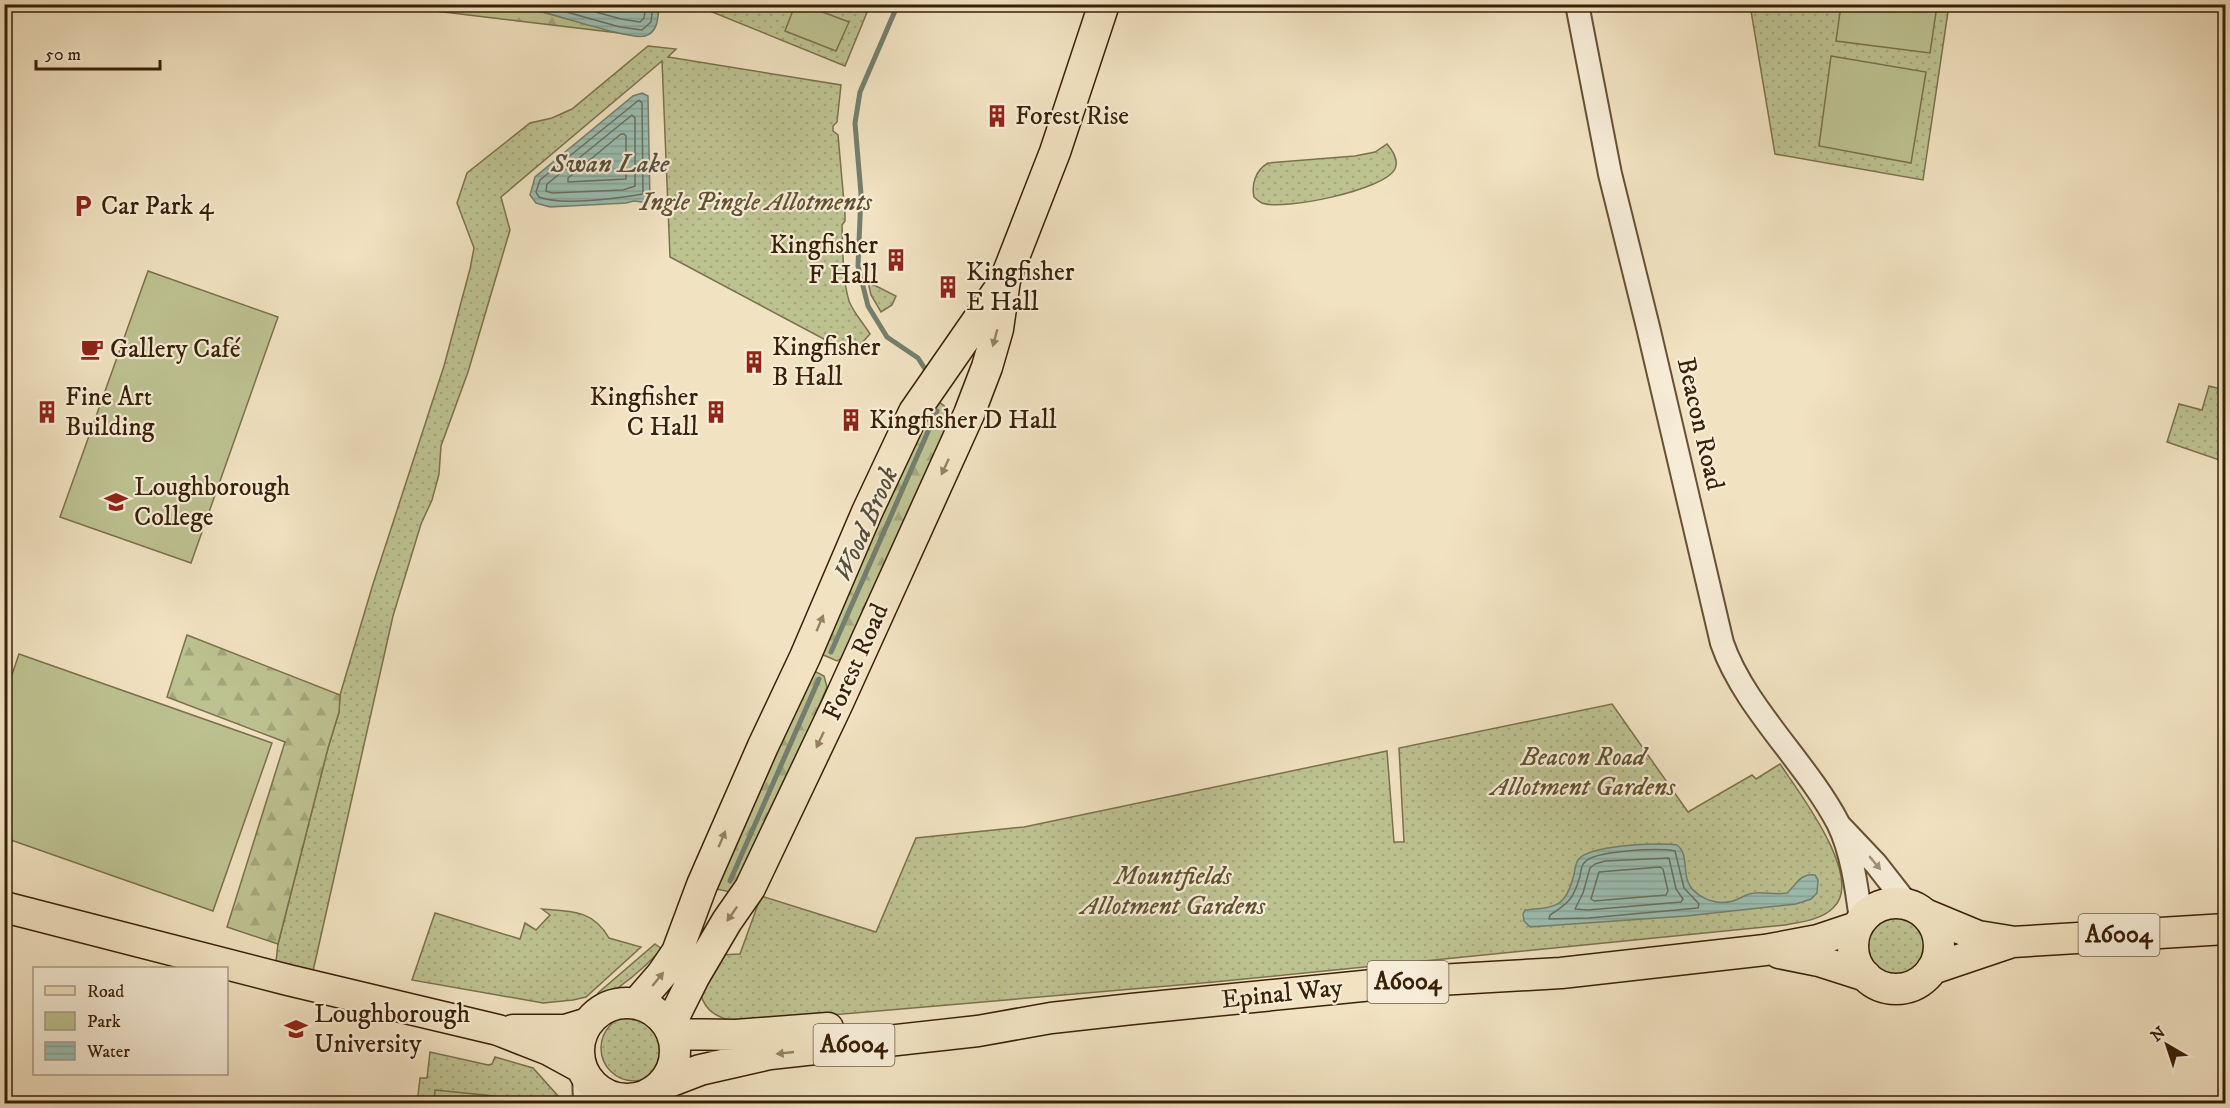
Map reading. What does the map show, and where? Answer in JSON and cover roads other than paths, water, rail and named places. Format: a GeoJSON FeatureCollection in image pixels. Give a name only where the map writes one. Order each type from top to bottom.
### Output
{"type":"FeatureCollection","features":[{"type":"Feature","properties":{"kind":"main road","name":"Forest Road"},"geometry":{"type":"LineString","coordinates":[[636,1004],[662,974],[677,952],[702,885],[754,766],[806,657],[867,512],[914,412],[1005,280],[1055,152],[1104,4]]}},
{"type":"Feature","properties":{"kind":"main road","name":"Forest Road"},"geometry":{"type":"LineString","coordinates":[[671,1030],[717,938],[750,888],[969,414],[987,367],[998,329],[1005,280]]}},
{"type":"Feature","properties":{"kind":"main road"},"geometry":{"type":"LineString","coordinates":[[928,393],[942,393],[960,403],[969,414]]}},
{"type":"Feature","properties":{"kind":"main road"},"geometry":{"type":"LineString","coordinates":[[806,657],[849,676]]}},
{"type":"Feature","properties":{"kind":"main road"},"geometry":{"type":"LineString","coordinates":[[1887,904],[1916,909],[1933,923],[1937,934],[1939,946],[1932,969],[1914,985],[1902,988],[1879,985],[1859,968],[1853,948],[1859,924],[1868,913],[1887,904]]}},
{"type":"Feature","properties":{"kind":"main road","name":"A6004"},"geometry":{"type":"LineString","coordinates":[[4,907],[288,980],[498,1030],[549,1050],[583,1071],[594,1086],[605,1094],[621,1099],[642,1096]]}},
{"type":"Feature","properties":{"kind":"main road","name":"A6004"},"geometry":{"type":"LineString","coordinates":[[1916,909],[1978,936],[2012,942],[2226,929]]}},
{"type":"Feature","properties":{"kind":"main road","name":"Epinal Way"},"geometry":{"type":"LineString","coordinates":[[642,1096],[700,1070],[770,1054],[978,1031],[1051,1018],[1403,982],[1561,972],[1765,950],[1818,940],[1859,924]]}},
{"type":"Feature","properties":{"kind":"main road","name":"A6004"},"geometry":{"type":"LineString","coordinates":[[1932,969],[2012,942]]}},
{"type":"Feature","properties":{"kind":"main road","name":"Epinal Way"},"geometry":{"type":"LineString","coordinates":[[1765,950],[1819,961],[1866,976]]}},
{"type":"Feature","properties":{"kind":"main road","name":"A6004"},"geometry":{"type":"LineString","coordinates":[[498,1030],[565,1030],[588,1023],[600,1012],[615,1004],[636,1004]]}},
{"type":"Feature","properties":{"kind":"main road"},"geometry":{"type":"LineString","coordinates":[[636,1004],[654,1011],[671,1030],[674,1042],[674,1060],[668,1077],[642,1096]]}},
{"type":"Feature","properties":{"kind":"main road","name":"Epinal Way"},"geometry":{"type":"LineString","coordinates":[[671,1030],[736,1035],[979,1016],[1051,1018]]}},
{"type":"Feature","properties":{"kind":"main road"},"geometry":{"type":"LineString","coordinates":[[583,1071],[579,1052],[583,1031],[588,1023]]}},
{"type":"Feature","properties":{"kind":"street","name":"Beacon Road"},"geometry":{"type":"LineString","coordinates":[[1578,4],[1610,174],[1722,643],[1736,675],[1839,825],[1870,856],[1916,909]]}},
{"type":"Feature","properties":{"kind":"street","name":"Beacon Road"},"geometry":{"type":"LineString","coordinates":[[1839,825],[1857,887],[1859,924]]}},
{"type":"Feature","properties":{"kind":"street"},"geometry":{"type":"LineString","coordinates":[[583,1071],[585,1104]]}},
{"type":"Feature","properties":{"kind":"water"},"geometry":{"type":"Polygon","coordinates":[[[469,5],[659,5],[657,23],[653,31],[645,36],[637,36],[538,11],[469,5]]]}},
{"type":"Feature","properties":{"kind":"water","name":"Swan Lake"},"geometry":{"type":"Polygon","coordinates":[[[642,93],[648,96],[650,203],[634,201],[550,207],[536,203],[530,195],[535,177],[633,96],[642,93]]]}},
{"type":"Feature","properties":{"kind":"water"},"geometry":{"type":"Polygon","coordinates":[[[1677,845],[1684,856],[1686,875],[1690,885],[1694,891],[1706,899],[1726,902],[1752,893],[1787,893],[1802,877],[1810,875],[1815,875],[1818,880],[1817,893],[1811,899],[1796,904],[1686,916],[1530,927],[1524,921],[1525,910],[1550,907],[1562,901],[1570,888],[1577,862],[1584,855],[1624,846],[1677,845]]]}},
{"type":"Feature","properties":{"kind":"waterway","name":"Wood Brook"},"geometry":{"type":"LineString","coordinates":[[898,4],[860,92],[855,123],[861,194],[858,266],[868,306],[887,337],[918,358],[927,372]]}},
{"type":"Feature","properties":{"kind":"waterway","name":"Wood Brook"},"geometry":{"type":"LineString","coordinates":[[831,652],[937,411]]}},
{"type":"Feature","properties":{"kind":"waterway","name":"Wood Brook"},"geometry":{"type":"LineString","coordinates":[[730,881],[819,679]]}},
{"type":"Feature","properties":{"kind":"place","name":"Forest Rise"},"geometry":{"type":"Point","coordinates":[997,116]}},
{"type":"Feature","properties":{"kind":"place","name":"Car Park 4"},"geometry":{"type":"Point","coordinates":[83,206]}},
{"type":"Feature","properties":{"kind":"place","name":"Kingfisher F Hall"},"geometry":{"type":"Point","coordinates":[896,260]}},
{"type":"Feature","properties":{"kind":"place","name":"Kingfisher E Hall"},"geometry":{"type":"Point","coordinates":[948,287]}},
{"type":"Feature","properties":{"kind":"place","name":"Gallery Café"},"geometry":{"type":"Point","coordinates":[92,349]}},
{"type":"Feature","properties":{"kind":"place","name":"Kingfisher B Hall"},"geometry":{"type":"Point","coordinates":[754,362]}},
{"type":"Feature","properties":{"kind":"place","name":"Fine Art Building"},"geometry":{"type":"Point","coordinates":[47,412]}},
{"type":"Feature","properties":{"kind":"place","name":"Kingfisher C Hall"},"geometry":{"type":"Point","coordinates":[716,412]}},
{"type":"Feature","properties":{"kind":"place","name":"Kingfisher D Hall"},"geometry":{"type":"Point","coordinates":[851,420]}},
{"type":"Feature","properties":{"kind":"place","name":"Loughborough College"},"geometry":{"type":"Point","coordinates":[116,502]}},
{"type":"Feature","properties":{"kind":"place","name":"Loughborough University"},"geometry":{"type":"Point","coordinates":[296,1029]}},
{"type":"Feature","properties":{"kind":"park label","name":"Ingle Pingle Allotments"},"geometry":{"type":"Point","coordinates":[756,202]}},
{"type":"Feature","properties":{"kind":"park label","name":"Beacon Road Allotment Gardens"},"geometry":{"type":"Point","coordinates":[1583,772]}},
{"type":"Feature","properties":{"kind":"park label","name":"Mountfields Allotment Gardens"},"geometry":{"type":"Point","coordinates":[1173,891]}}]}
